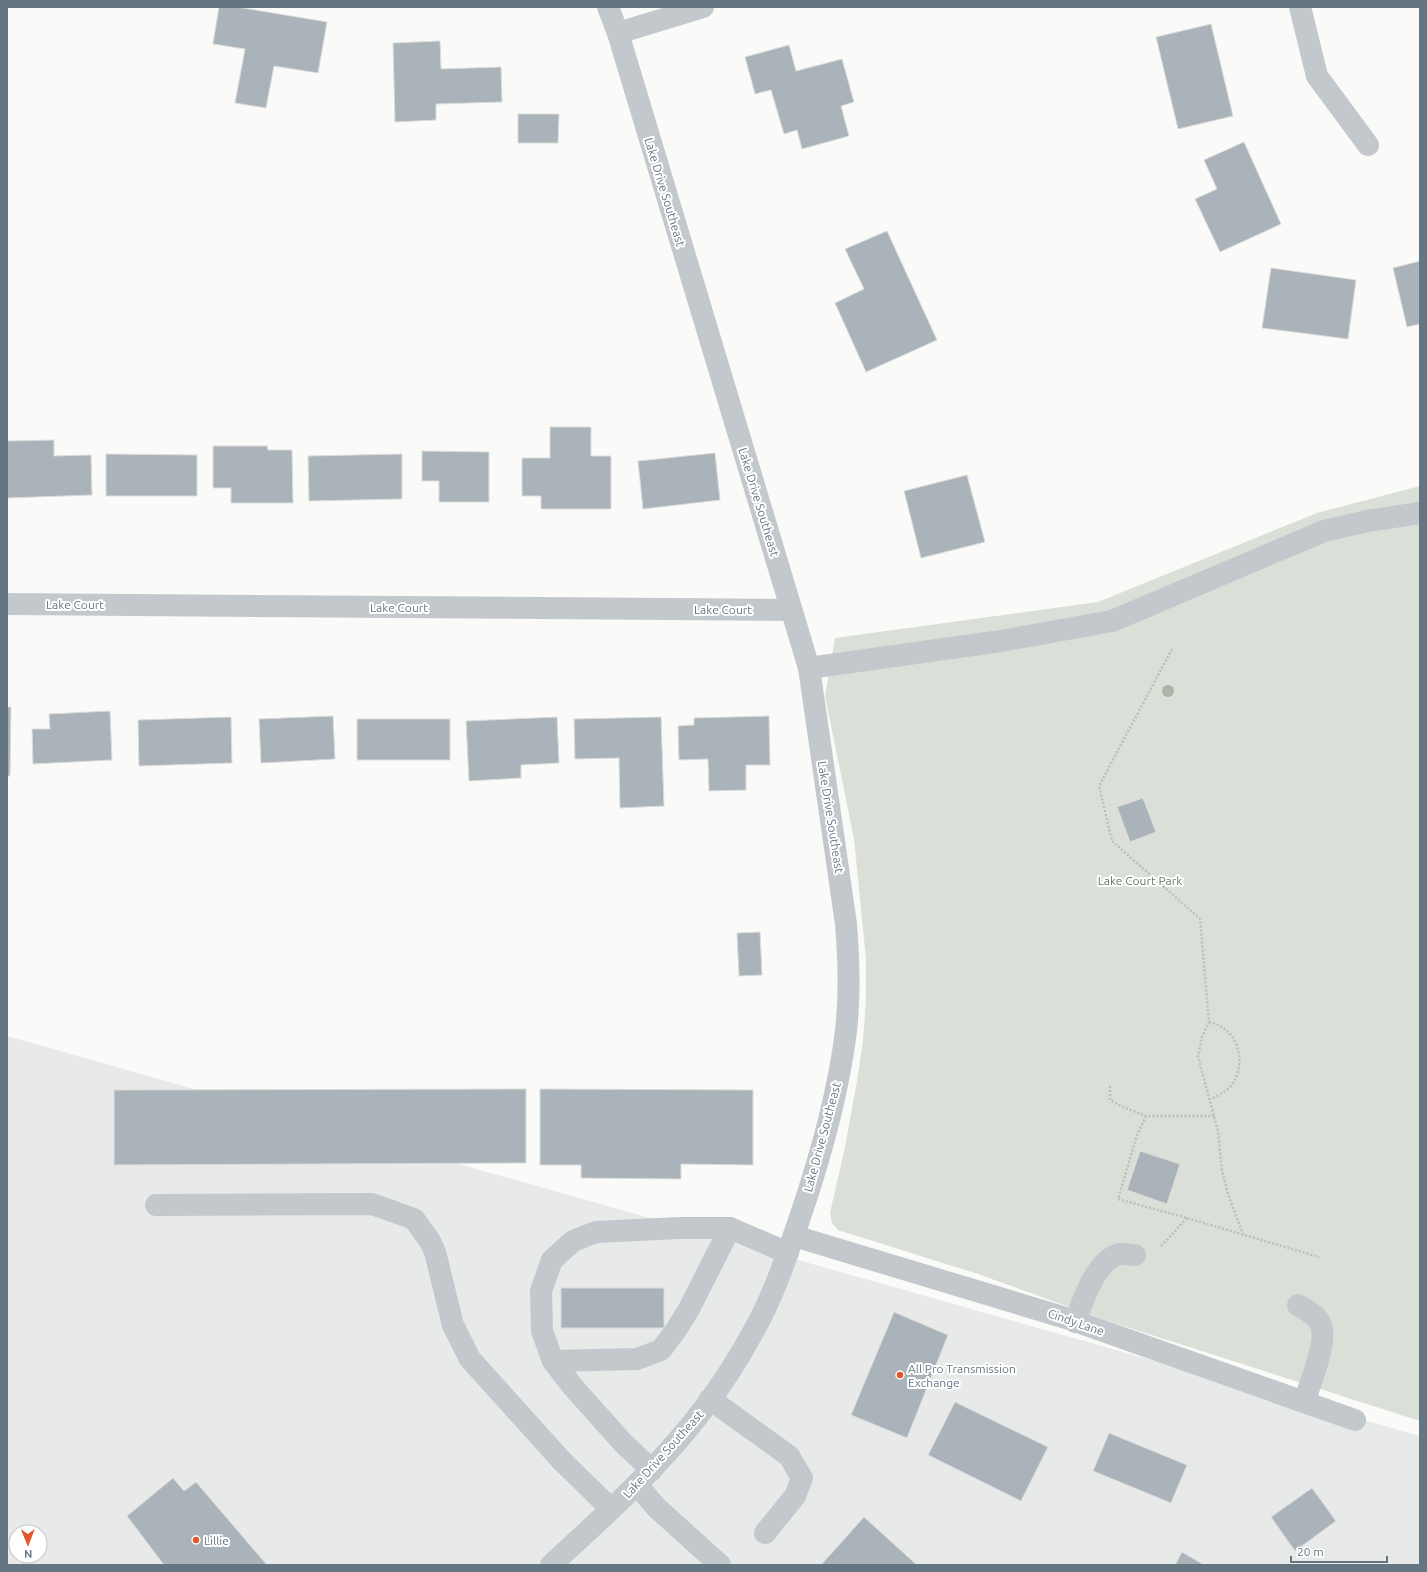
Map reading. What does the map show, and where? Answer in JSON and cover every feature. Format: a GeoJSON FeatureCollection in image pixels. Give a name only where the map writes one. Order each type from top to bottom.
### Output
{"type":"FeatureCollection","features":[{"type":"Feature","properties":{"kind":"street","name":"Lake Drive Southeast"},"geometry":{"type":"LineString","coordinates":[[562,1561],[611,1509],[644,1478],[676,1443],[710,1399],[754,1332],[770,1298],[791,1244],[816,1168],[841,1064],[849,996],[849,961],[846,924],[809,668],[618,33],[608,7]]}},
{"type":"Feature","properties":{"kind":"street"},"geometry":{"type":"LineString","coordinates":[[618,33],[703,7]]}},
{"type":"Feature","properties":{"kind":"street"},"geometry":{"type":"LineString","coordinates":[[1300,7],[1317,76],[1368,145]]}},
{"type":"Feature","properties":{"kind":"street"},"geometry":{"type":"LineString","coordinates":[[809,668],[1000,641],[1112,621],[1324,531],[1367,521],[1420,513]]}},
{"type":"Feature","properties":{"kind":"street","name":"Lake Court"},"geometry":{"type":"LineString","coordinates":[[7,604],[791,610]]}},
{"type":"Feature","properties":{"kind":"street"},"geometry":{"type":"LineString","coordinates":[[156,1205],[372,1204],[414,1219],[435,1252],[453,1325],[470,1359],[561,1460],[611,1509]]}},
{"type":"Feature","properties":{"kind":"street"},"geometry":{"type":"LineString","coordinates":[[553,1360],[637,1358],[660,1350],[676,1330],[689,1309],[730,1228],[678,1228],[596,1232],[573,1241],[552,1260],[541,1291],[542,1331],[553,1360],[572,1387],[619,1438],[644,1478],[657,1508],[720,1565]]}},
{"type":"Feature","properties":{"kind":"street","name":"Cindy Lane"},"geometry":{"type":"LineString","coordinates":[[730,1228],[1075,1322],[1355,1420]]}},
{"type":"Feature","properties":{"kind":"street"},"geometry":{"type":"LineString","coordinates":[[1075,1322],[1090,1283],[1108,1260],[1120,1254],[1135,1255]]}},
{"type":"Feature","properties":{"kind":"street"},"geometry":{"type":"LineString","coordinates":[[1298,1305],[1312,1313],[1321,1323],[1323,1340],[1304,1402]]}},
{"type":"Feature","properties":{"kind":"street"},"geometry":{"type":"LineString","coordinates":[[710,1399],[789,1456],[802,1478],[794,1496],[765,1532]]}},
{"type":"Feature","properties":{"kind":"path"},"geometry":{"type":"LineString","coordinates":[[1172,649],[1099,786],[1112,841],[1200,919],[1208,1022],[1202,1037],[1198,1057],[1215,1116],[1222,1170],[1228,1194],[1243,1234]]}},
{"type":"Feature","properties":{"kind":"path"},"geometry":{"type":"LineString","coordinates":[[1208,1022],[1221,1026],[1231,1035],[1238,1046],[1240,1059],[1238,1072],[1232,1084],[1223,1093],[1211,1099]]}},
{"type":"Feature","properties":{"kind":"path"},"geometry":{"type":"LineString","coordinates":[[1110,1086],[1110,1100],[1146,1116],[1215,1116]]}},
{"type":"Feature","properties":{"kind":"path"},"geometry":{"type":"LineString","coordinates":[[1146,1116],[1137,1135],[1118,1199],[1243,1234],[1319,1258]]}},
{"type":"Feature","properties":{"kind":"path"},"geometry":{"type":"LineString","coordinates":[[1158,1249],[1187,1218]]}},
{"type":"Feature","properties":{"kind":"shaded area"},"geometry":{"type":"Polygon","coordinates":[[[7,1036],[1420,1436],[1420,1565],[7,1565],[7,1036]]]}},
{"type":"Feature","properties":{"kind":"green space","name":"Lake Court Park"},"geometry":{"type":"Polygon","coordinates":[[[1420,486],[1420,1421],[1111,1322],[978,1274],[838,1230],[832,1223],[830,1213],[845,1147],[863,1041],[866,999],[866,959],[854,839],[825,696],[835,638],[1098,602],[1317,513],[1420,486]]]}},
{"type":"Feature","properties":{"kind":"building"},"geometry":{"type":"Polygon","coordinates":[[[219,7],[237,7],[327,22],[318,73],[274,66],[266,108],[235,103],[245,49],[213,44],[219,7]]]}},
{"type":"Feature","properties":{"kind":"building"},"geometry":{"type":"Polygon","coordinates":[[[1211,24],[1233,116],[1178,129],[1156,37],[1211,24]]]}},
{"type":"Feature","properties":{"kind":"building"},"geometry":{"type":"Polygon","coordinates":[[[440,41],[441,69],[501,67],[502,102],[436,104],[436,120],[395,122],[393,43],[440,41]]]}},
{"type":"Feature","properties":{"kind":"building"},"geometry":{"type":"Polygon","coordinates":[[[789,45],[796,71],[842,59],[854,102],[841,106],[849,136],[802,149],[797,130],[784,134],[771,90],[755,94],[745,57],[789,45]]]}},
{"type":"Feature","properties":{"kind":"building"},"geometry":{"type":"Polygon","coordinates":[[[518,114],[559,114],[558,143],[518,143],[518,114]]]}},
{"type":"Feature","properties":{"kind":"building"},"geometry":{"type":"Polygon","coordinates":[[[1244,142],[1281,224],[1220,252],[1195,199],[1217,189],[1204,160],[1244,142]]]}},
{"type":"Feature","properties":{"kind":"building"},"geometry":{"type":"Polygon","coordinates":[[[887,231],[937,340],[866,372],[835,303],[864,289],[845,249],[887,231]]]}},
{"type":"Feature","properties":{"kind":"building"},"geometry":{"type":"Polygon","coordinates":[[[1420,261],[1420,324],[1407,327],[1393,268],[1420,261]]]}},
{"type":"Feature","properties":{"kind":"building"},"geometry":{"type":"Polygon","coordinates":[[[1271,268],[1356,280],[1348,339],[1262,328],[1271,268]]]}},
{"type":"Feature","properties":{"kind":"building"},"geometry":{"type":"Polygon","coordinates":[[[550,427],[591,427],[591,456],[611,456],[611,509],[541,509],[541,496],[522,496],[522,458],[550,458],[550,427]]]}},
{"type":"Feature","properties":{"kind":"building"},"geometry":{"type":"Polygon","coordinates":[[[54,440],[54,456],[91,455],[92,495],[7,498],[7,441],[54,440]]]}},
{"type":"Feature","properties":{"kind":"building"},"geometry":{"type":"Polygon","coordinates":[[[213,446],[267,446],[268,450],[292,450],[293,503],[231,503],[231,488],[213,488],[213,446]]]}},
{"type":"Feature","properties":{"kind":"building"},"geometry":{"type":"Polygon","coordinates":[[[422,451],[489,452],[489,502],[439,502],[439,481],[422,481],[422,451]]]}},
{"type":"Feature","properties":{"kind":"building"},"geometry":{"type":"Polygon","coordinates":[[[715,453],[720,500],[643,509],[638,461],[715,453]]]}},
{"type":"Feature","properties":{"kind":"building"},"geometry":{"type":"Polygon","coordinates":[[[106,454],[197,455],[197,496],[106,496],[106,454]]]}},
{"type":"Feature","properties":{"kind":"building"},"geometry":{"type":"Polygon","coordinates":[[[402,454],[402,499],[309,501],[308,456],[402,454]]]}},
{"type":"Feature","properties":{"kind":"building"},"geometry":{"type":"Polygon","coordinates":[[[967,475],[985,542],[921,558],[904,491],[967,475]]]}},
{"type":"Feature","properties":{"kind":"building"},"geometry":{"type":"Polygon","coordinates":[[[7,707],[11,707],[10,776],[7,776],[7,707]]]}},
{"type":"Feature","properties":{"kind":"building"},"geometry":{"type":"Polygon","coordinates":[[[110,711],[112,760],[33,764],[32,729],[50,729],[49,714],[110,711]]]}},
{"type":"Feature","properties":{"kind":"building"},"geometry":{"type":"Polygon","coordinates":[[[333,716],[335,759],[261,763],[259,719],[333,716]]]}},
{"type":"Feature","properties":{"kind":"building"},"geometry":{"type":"Polygon","coordinates":[[[769,716],[770,765],[746,765],[746,790],[709,791],[708,759],[679,760],[678,726],[694,725],[694,718],[769,716]]]}},
{"type":"Feature","properties":{"kind":"building"},"geometry":{"type":"Polygon","coordinates":[[[231,717],[232,763],[139,766],[138,720],[231,717]]]}},
{"type":"Feature","properties":{"kind":"building"},"geometry":{"type":"Polygon","coordinates":[[[557,717],[559,763],[521,765],[521,778],[469,781],[466,721],[557,717]]]}},
{"type":"Feature","properties":{"kind":"building"},"geometry":{"type":"Polygon","coordinates":[[[661,717],[664,806],[620,808],[619,758],[575,759],[574,719],[661,717]]]}},
{"type":"Feature","properties":{"kind":"building"},"geometry":{"type":"Polygon","coordinates":[[[357,719],[450,719],[450,760],[357,760],[357,719]]]}},
{"type":"Feature","properties":{"kind":"building"},"geometry":{"type":"Polygon","coordinates":[[[1143,798],[1156,832],[1130,842],[1117,807],[1143,798]]]}},
{"type":"Feature","properties":{"kind":"building"},"geometry":{"type":"Polygon","coordinates":[[[760,932],[762,975],[739,976],[737,933],[760,932]]]}},
{"type":"Feature","properties":{"kind":"building"},"geometry":{"type":"Polygon","coordinates":[[[526,1089],[526,1163],[114,1165],[114,1090],[526,1089]]]}},
{"type":"Feature","properties":{"kind":"building"},"geometry":{"type":"Polygon","coordinates":[[[540,1089],[753,1090],[753,1165],[681,1164],[681,1179],[581,1178],[581,1165],[540,1165],[540,1089]]]}},
{"type":"Feature","properties":{"kind":"building"},"geometry":{"type":"Polygon","coordinates":[[[1140,1151],[1180,1164],[1167,1204],[1127,1190],[1140,1151]]]}},
{"type":"Feature","properties":{"kind":"building"},"geometry":{"type":"Polygon","coordinates":[[[561,1288],[664,1288],[664,1328],[561,1328],[561,1288]]]}},
{"type":"Feature","properties":{"kind":"building","name":"All Pro Transmission Exchange"},"geometry":{"type":"Polygon","coordinates":[[[894,1312],[948,1335],[907,1438],[851,1415],[894,1312]]]}},
{"type":"Feature","properties":{"kind":"building"},"geometry":{"type":"Polygon","coordinates":[[[955,1402],[1048,1447],[1021,1501],[928,1455],[955,1402]]]}},
{"type":"Feature","properties":{"kind":"building"},"geometry":{"type":"Polygon","coordinates":[[[1109,1433],[1187,1465],[1171,1503],[1093,1471],[1109,1433]]]}},
{"type":"Feature","properties":{"kind":"building","name":"Lillie"},"geometry":{"type":"Polygon","coordinates":[[[173,1478],[184,1491],[196,1482],[267,1565],[164,1565],[127,1516],[173,1478]]]}},
{"type":"Feature","properties":{"kind":"building"},"geometry":{"type":"Polygon","coordinates":[[[1312,1488],[1336,1521],[1295,1551],[1271,1517],[1312,1488]]]}},
{"type":"Feature","properties":{"kind":"building"},"geometry":{"type":"Polygon","coordinates":[[[864,1517],[917,1565],[821,1565],[864,1517]]]}},
{"type":"Feature","properties":{"kind":"building"},"geometry":{"type":"Polygon","coordinates":[[[1182,1552],[1204,1565],[1175,1565],[1182,1552]]]}},
{"type":"Feature","properties":{"kind":"place","name":"All Pro Transmission Exchange"},"geometry":{"type":"Point","coordinates":[900,1375]}},
{"type":"Feature","properties":{"kind":"place","name":"Lillie"},"geometry":{"type":"Point","coordinates":[196,1540]}}]}
